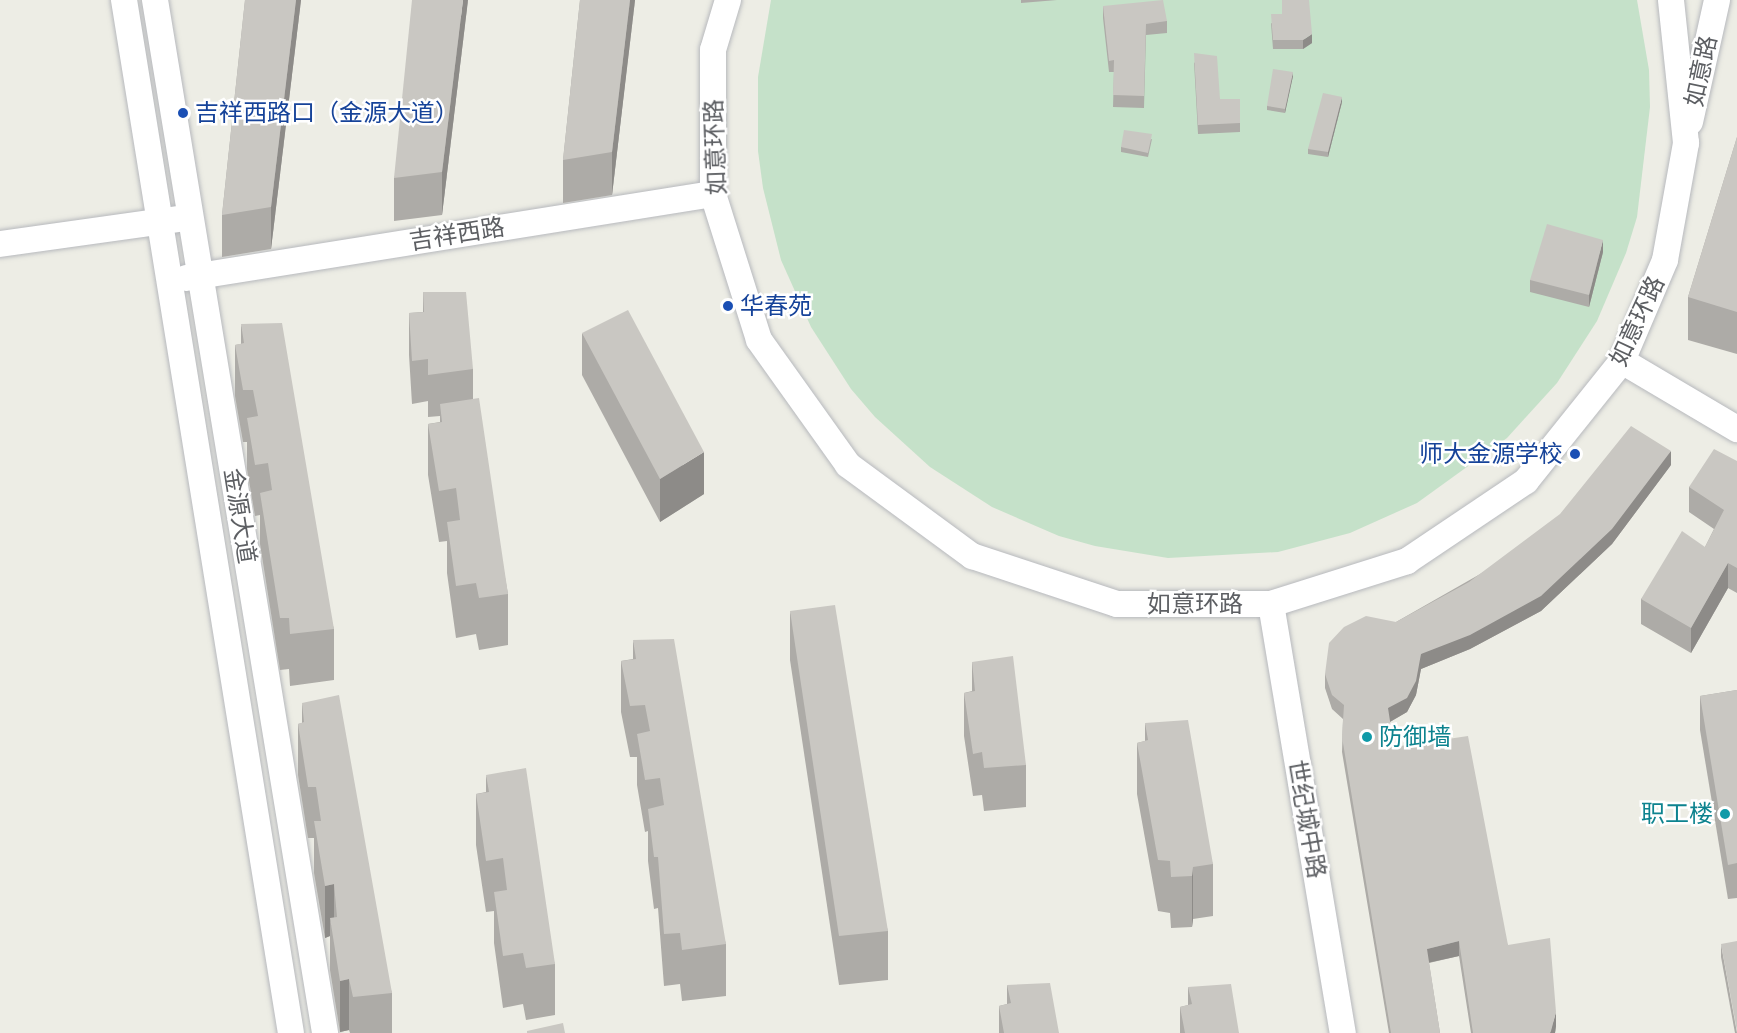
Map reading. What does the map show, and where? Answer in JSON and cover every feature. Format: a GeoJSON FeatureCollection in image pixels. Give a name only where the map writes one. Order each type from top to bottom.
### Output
{"type":"FeatureCollection","features":[{"type":"Feature","properties":{"kind":"street","name":"金源大道"},"geometry":{"type":"LineString","coordinates":[[124,0],[291,1033]]}},
{"type":"Feature","properties":{"kind":"street","name":"金源大道"},"geometry":{"type":"LineString","coordinates":[[155,0],[325,1033]]}},
{"type":"Feature","properties":{"kind":"street","name":"如意环路"},"geometry":{"type":"LineString","coordinates":[[728,0],[713,50],[713,194],[759,340],[848,465],[876,486],[972,556],[1117,604],[1271,604],[1407,561],[1526,481],[1622,361],[1665,260],[1686,142],[1671,0]]}},
{"type":"Feature","properties":{"kind":"street","name":"如意路"},"geometry":{"type":"LineString","coordinates":[[1686,142],[1717,0]]}},
{"type":"Feature","properties":{"kind":"street","name":"吉祥西路"},"geometry":{"type":"LineString","coordinates":[[170,280],[713,194]]}},
{"type":"Feature","properties":{"kind":"street"},"geometry":{"type":"LineString","coordinates":[[0,244],[191,217]]}},
{"type":"Feature","properties":{"kind":"street"},"geometry":{"type":"LineString","coordinates":[[1622,361],[1737,429]]}},
{"type":"Feature","properties":{"kind":"street","name":"世纪城中路"},"geometry":{"type":"LineString","coordinates":[[1271,604],[1343,1033]]}},
{"type":"Feature","properties":{"kind":"green space"},"geometry":{"type":"Polygon","coordinates":[[[771,0],[1637,0],[1649,70],[1650,107],[1637,217],[1626,253],[1597,321],[1557,383],[1507,438],[1417,503],[1350,533],[1278,552],[1168,558],[1095,546],[1059,536],[992,507],[930,467],[875,417],[851,389],[811,327],[781,260],[763,188],[758,151],[758,77],[771,0]]]}},
{"type":"Feature","properties":{"kind":"building"},"geometry":{"type":"Polygon","coordinates":[[[245,0],[296,0],[271,207],[222,215],[245,0]]]}},
{"type":"Feature","properties":{"kind":"building"},"geometry":{"type":"Polygon","coordinates":[[[412,0],[463,0],[442,172],[394,178],[412,0]]]}},
{"type":"Feature","properties":{"kind":"building"},"geometry":{"type":"Polygon","coordinates":[[[580,0],[630,0],[612,152],[563,160],[580,0]]]}},
{"type":"Feature","properties":{"kind":"building"},"geometry":{"type":"Polygon","coordinates":[[[1163,0],[1167,21],[1146,24],[1144,96],[1113,95],[1114,60],[1109,61],[1103,6],[1163,0]]]}},
{"type":"Feature","properties":{"kind":"building"},"geometry":{"type":"Polygon","coordinates":[[[1282,0],[1309,0],[1312,34],[1303,40],[1273,40],[1271,14],[1282,14],[1282,0]]]}},
{"type":"Feature","properties":{"kind":"building"},"geometry":{"type":"Polygon","coordinates":[[[1194,53],[1217,56],[1220,99],[1240,99],[1240,123],[1198,125],[1194,53]]]}},
{"type":"Feature","properties":{"kind":"building"},"geometry":{"type":"Polygon","coordinates":[[[1273,69],[1293,72],[1285,109],[1267,106],[1273,69]]]}},
{"type":"Feature","properties":{"kind":"building"},"geometry":{"type":"Polygon","coordinates":[[[1323,93],[1342,97],[1328,152],[1308,149],[1323,93]]]}},
{"type":"Feature","properties":{"kind":"building"},"geometry":{"type":"Polygon","coordinates":[[[1124,130],[1152,134],[1148,153],[1121,147],[1124,130]]]}},
{"type":"Feature","properties":{"kind":"building"},"geometry":{"type":"Polygon","coordinates":[[[1737,137],[1737,312],[1688,297],[1737,137]]]}},
{"type":"Feature","properties":{"kind":"building"},"geometry":{"type":"Polygon","coordinates":[[[1547,224],[1603,240],[1589,295],[1530,280],[1547,224]]]}},
{"type":"Feature","properties":{"kind":"building"},"geometry":{"type":"Polygon","coordinates":[[[423,292],[466,292],[473,369],[428,375],[428,359],[412,361],[409,313],[424,312],[423,292]]]}},
{"type":"Feature","properties":{"kind":"building"},"geometry":{"type":"Polygon","coordinates":[[[628,310],[704,452],[660,479],[582,333],[628,310]]]}},
{"type":"Feature","properties":{"kind":"building"},"geometry":{"type":"Polygon","coordinates":[[[282,323],[334,629],[290,634],[289,618],[280,618],[260,493],[272,490],[268,463],[255,465],[247,418],[258,416],[253,390],[243,390],[235,345],[244,343],[241,324],[282,323]]]}},
{"type":"Feature","properties":{"kind":"building"},"geometry":{"type":"Polygon","coordinates":[[[479,398],[508,594],[479,598],[476,583],[456,586],[447,522],[460,520],[456,488],[439,491],[428,424],[442,422],[440,404],[479,398]]]}},
{"type":"Feature","properties":{"kind":"building"},"geometry":{"type":"Polygon","coordinates":[[[1631,426],[1671,451],[1612,529],[1541,596],[1470,635],[1421,654],[1416,681],[1407,698],[1388,708],[1394,747],[1468,736],[1508,945],[1550,938],[1556,1012],[1551,1031],[1550,1033],[1473,1033],[1459,941],[1427,949],[1440,1033],[1391,1033],[1342,737],[1344,705],[1332,695],[1325,674],[1329,643],[1344,627],[1366,616],[1396,622],[1469,582],[1560,514],[1631,426]]]}},
{"type":"Feature","properties":{"kind":"building"},"geometry":{"type":"Polygon","coordinates":[[[1714,449],[1737,461],[1737,568],[1728,563],[1691,628],[1641,599],[1682,531],[1705,547],[1724,510],[1689,487],[1714,449]]]}},
{"type":"Feature","properties":{"kind":"building"},"geometry":{"type":"Polygon","coordinates":[[[835,605],[888,931],[839,936],[790,611],[835,605]]]}},
{"type":"Feature","properties":{"kind":"building"},"geometry":{"type":"Polygon","coordinates":[[[674,639],[726,944],[682,950],[680,933],[664,934],[658,857],[654,857],[648,809],[664,805],[660,778],[645,780],[637,734],[650,731],[645,705],[630,706],[621,661],[636,659],[633,640],[674,639]]]}},
{"type":"Feature","properties":{"kind":"building"},"geometry":{"type":"Polygon","coordinates":[[[1013,656],[1026,765],[984,768],[982,752],[973,754],[964,693],[975,691],[972,662],[1013,656]]]}},
{"type":"Feature","properties":{"kind":"building","name":"职工楼"},"geometry":{"type":"Polygon","coordinates":[[[1737,690],[1737,863],[1728,865],[1700,696],[1737,690]]]}},
{"type":"Feature","properties":{"kind":"building"},"geometry":{"type":"Polygon","coordinates":[[[339,695],[392,993],[353,997],[349,979],[340,981],[330,918],[337,917],[334,884],[325,886],[314,821],[321,821],[316,787],[308,787],[298,724],[304,722],[302,703],[339,695]]]}},
{"type":"Feature","properties":{"kind":"building"},"geometry":{"type":"Polygon","coordinates":[[[1188,720],[1213,864],[1193,867],[1192,876],[1171,877],[1170,861],[1158,860],[1137,743],[1148,740],[1145,723],[1188,720]]]}},
{"type":"Feature","properties":{"kind":"building"},"geometry":{"type":"Polygon","coordinates":[[[526,768],[555,964],[526,968],[523,953],[503,956],[494,892],[507,890],[503,858],[486,861],[476,794],[489,792],[486,775],[526,768]]]}},
{"type":"Feature","properties":{"kind":"building"},"geometry":{"type":"Polygon","coordinates":[[[1737,941],[1737,1031],[1721,944],[1737,941]]]}},
{"type":"Feature","properties":{"kind":"building"},"geometry":{"type":"Polygon","coordinates":[[[1050,983],[1059,1033],[1004,1033],[999,1006],[1011,1003],[1007,985],[1050,983]]]}},
{"type":"Feature","properties":{"kind":"building"},"geometry":{"type":"Polygon","coordinates":[[[1231,984],[1239,1033],[1185,1033],[1180,1007],[1192,1004],[1188,987],[1231,984]]]}},
{"type":"Feature","properties":{"kind":"building"},"geometry":{"type":"Polygon","coordinates":[[[563,1023],[565,1033],[527,1033],[527,1031],[563,1023]]]}},
{"type":"Feature","properties":{"kind":"place","name":"吉祥西路口（金源大道）"},"geometry":{"type":"Point","coordinates":[183,113]}},
{"type":"Feature","properties":{"kind":"place","name":"华春苑"},"geometry":{"type":"Point","coordinates":[728,306]}},
{"type":"Feature","properties":{"kind":"place","name":"师大金源学校"},"geometry":{"type":"Point","coordinates":[1575,454]}},
{"type":"Feature","properties":{"kind":"place","name":"防御墙"},"geometry":{"type":"Point","coordinates":[1367,737]}},
{"type":"Feature","properties":{"kind":"place","name":"职工楼"},"geometry":{"type":"Point","coordinates":[1725,814]}}]}
